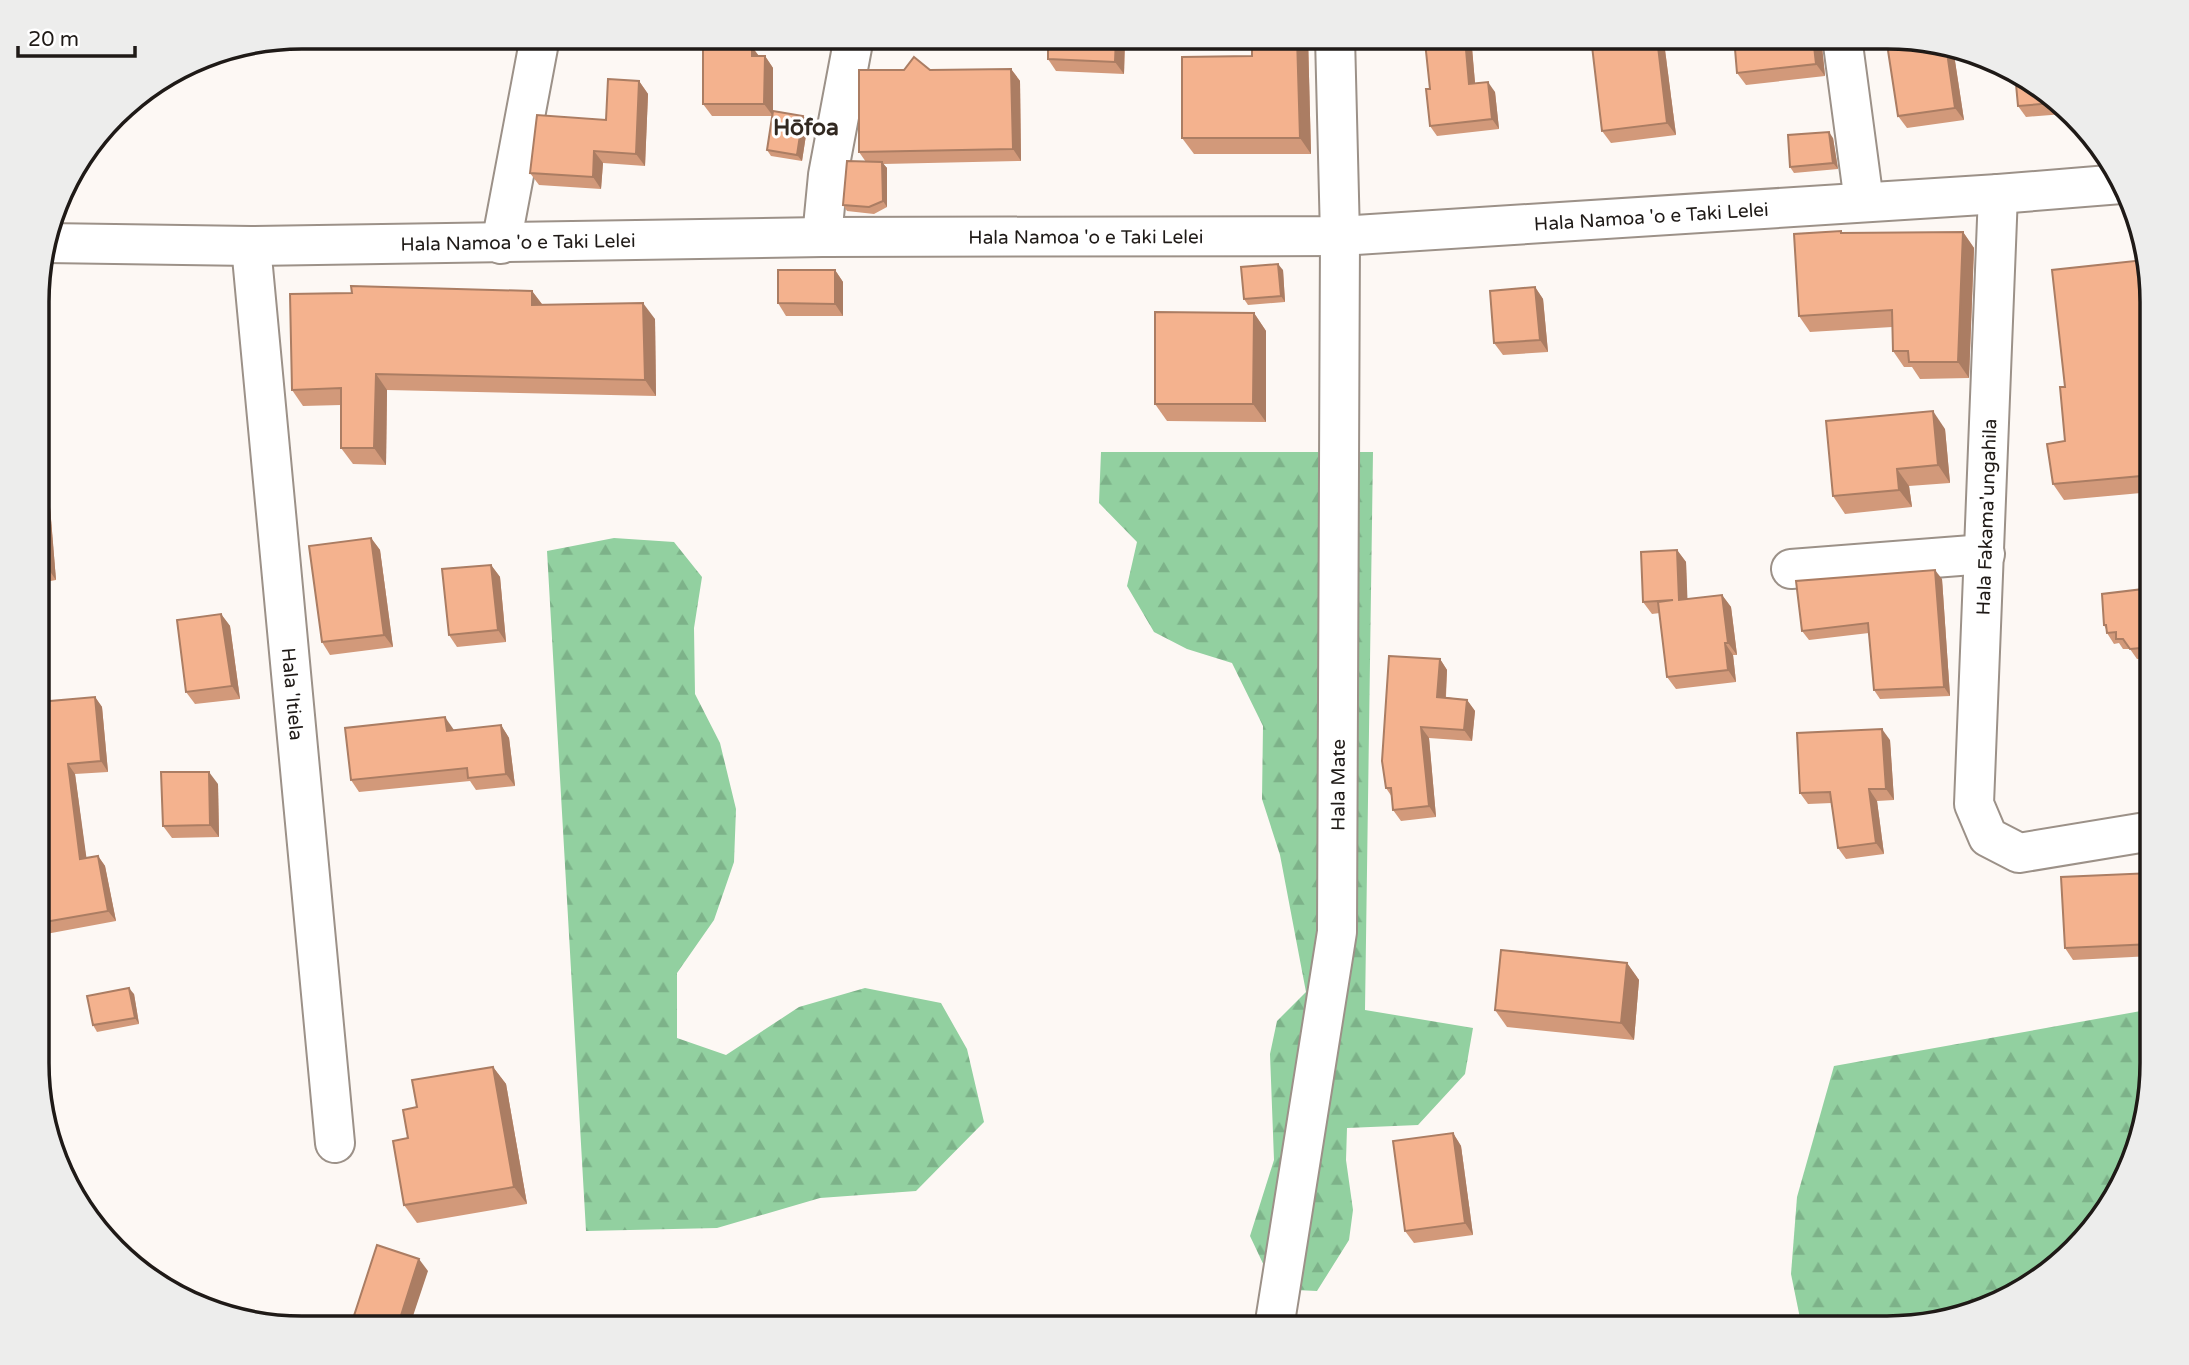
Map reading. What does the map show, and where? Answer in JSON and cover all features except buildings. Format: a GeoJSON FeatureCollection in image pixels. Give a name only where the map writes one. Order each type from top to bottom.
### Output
{"type":"FeatureCollection","features":[{"type":"Feature","properties":{"kind":"street"},"geometry":{"type":"LineString","coordinates":[[501,244],[538,49]]}},
{"type":"Feature","properties":{"kind":"street"},"geometry":{"type":"LineString","coordinates":[[822,237],[828,176],[853,49]]}},
{"type":"Feature","properties":{"kind":"street","name":"Hala Mate"},"geometry":{"type":"LineString","coordinates":[[1276,1316],[1337,932],[1340,236],[1335,49]]}},
{"type":"Feature","properties":{"kind":"street"},"geometry":{"type":"LineString","coordinates":[[1844,49],[1864,202]]}},
{"type":"Feature","properties":{"kind":"street","name":"Hala Namoa 'o e Taki Lelei"},"geometry":{"type":"LineString","coordinates":[[56,243],[251,246],[822,237],[1340,236],[2111,185]]}},
{"type":"Feature","properties":{"kind":"street","name":"Hala Fakama'ungahila"},"geometry":{"type":"LineString","coordinates":[[1998,194],[1974,804],[1988,837],[2019,853],[2140,833]]}},
{"type":"Feature","properties":{"kind":"street","name":"Hala 'Itiela"},"geometry":{"type":"LineString","coordinates":[[251,246],[335,1143]]}},
{"type":"Feature","properties":{"kind":"street"},"geometry":{"type":"LineString","coordinates":[[1791,569],[1984,554]]}},
{"type":"Feature","properties":{"kind":"green space"},"geometry":{"type":"Polygon","coordinates":[[[1101,452],[1373,452],[1365,1010],[1473,1028],[1465,1074],[1418,1125],[1347,1128],[1346,1160],[1353,1210],[1349,1240],[1317,1291],[1275,1289],[1250,1236],[1274,1160],[1270,1054],[1277,1021],[1306,992],[1280,855],[1262,799],[1263,726],[1232,663],[1187,649],[1154,632],[1127,586],[1137,542],[1099,503],[1101,452]]]}},
{"type":"Feature","properties":{"kind":"green space"},"geometry":{"type":"Polygon","coordinates":[[[614,538],[674,542],[702,577],[694,628],[695,694],[720,743],[736,809],[734,862],[714,920],[677,973],[677,1038],[726,1055],[799,1007],[865,988],[941,1003],[967,1049],[984,1122],[916,1191],[820,1198],[717,1228],[586,1231],[547,551],[614,538]]]}},
{"type":"Feature","properties":{"kind":"green space"},"geometry":{"type":"Polygon","coordinates":[[[2140,1011],[2138,1096],[2127,1144],[2114,1175],[2088,1217],[2054,1253],[2013,1282],[1968,1303],[1920,1314],[1800,1316],[1791,1274],[1797,1197],[1834,1066],[2140,1011]]]}},
{"type":"Feature","properties":{"kind":"district","name":"Hōfoa"},"geometry":{"type":"Point","coordinates":[806,127]}}]}
